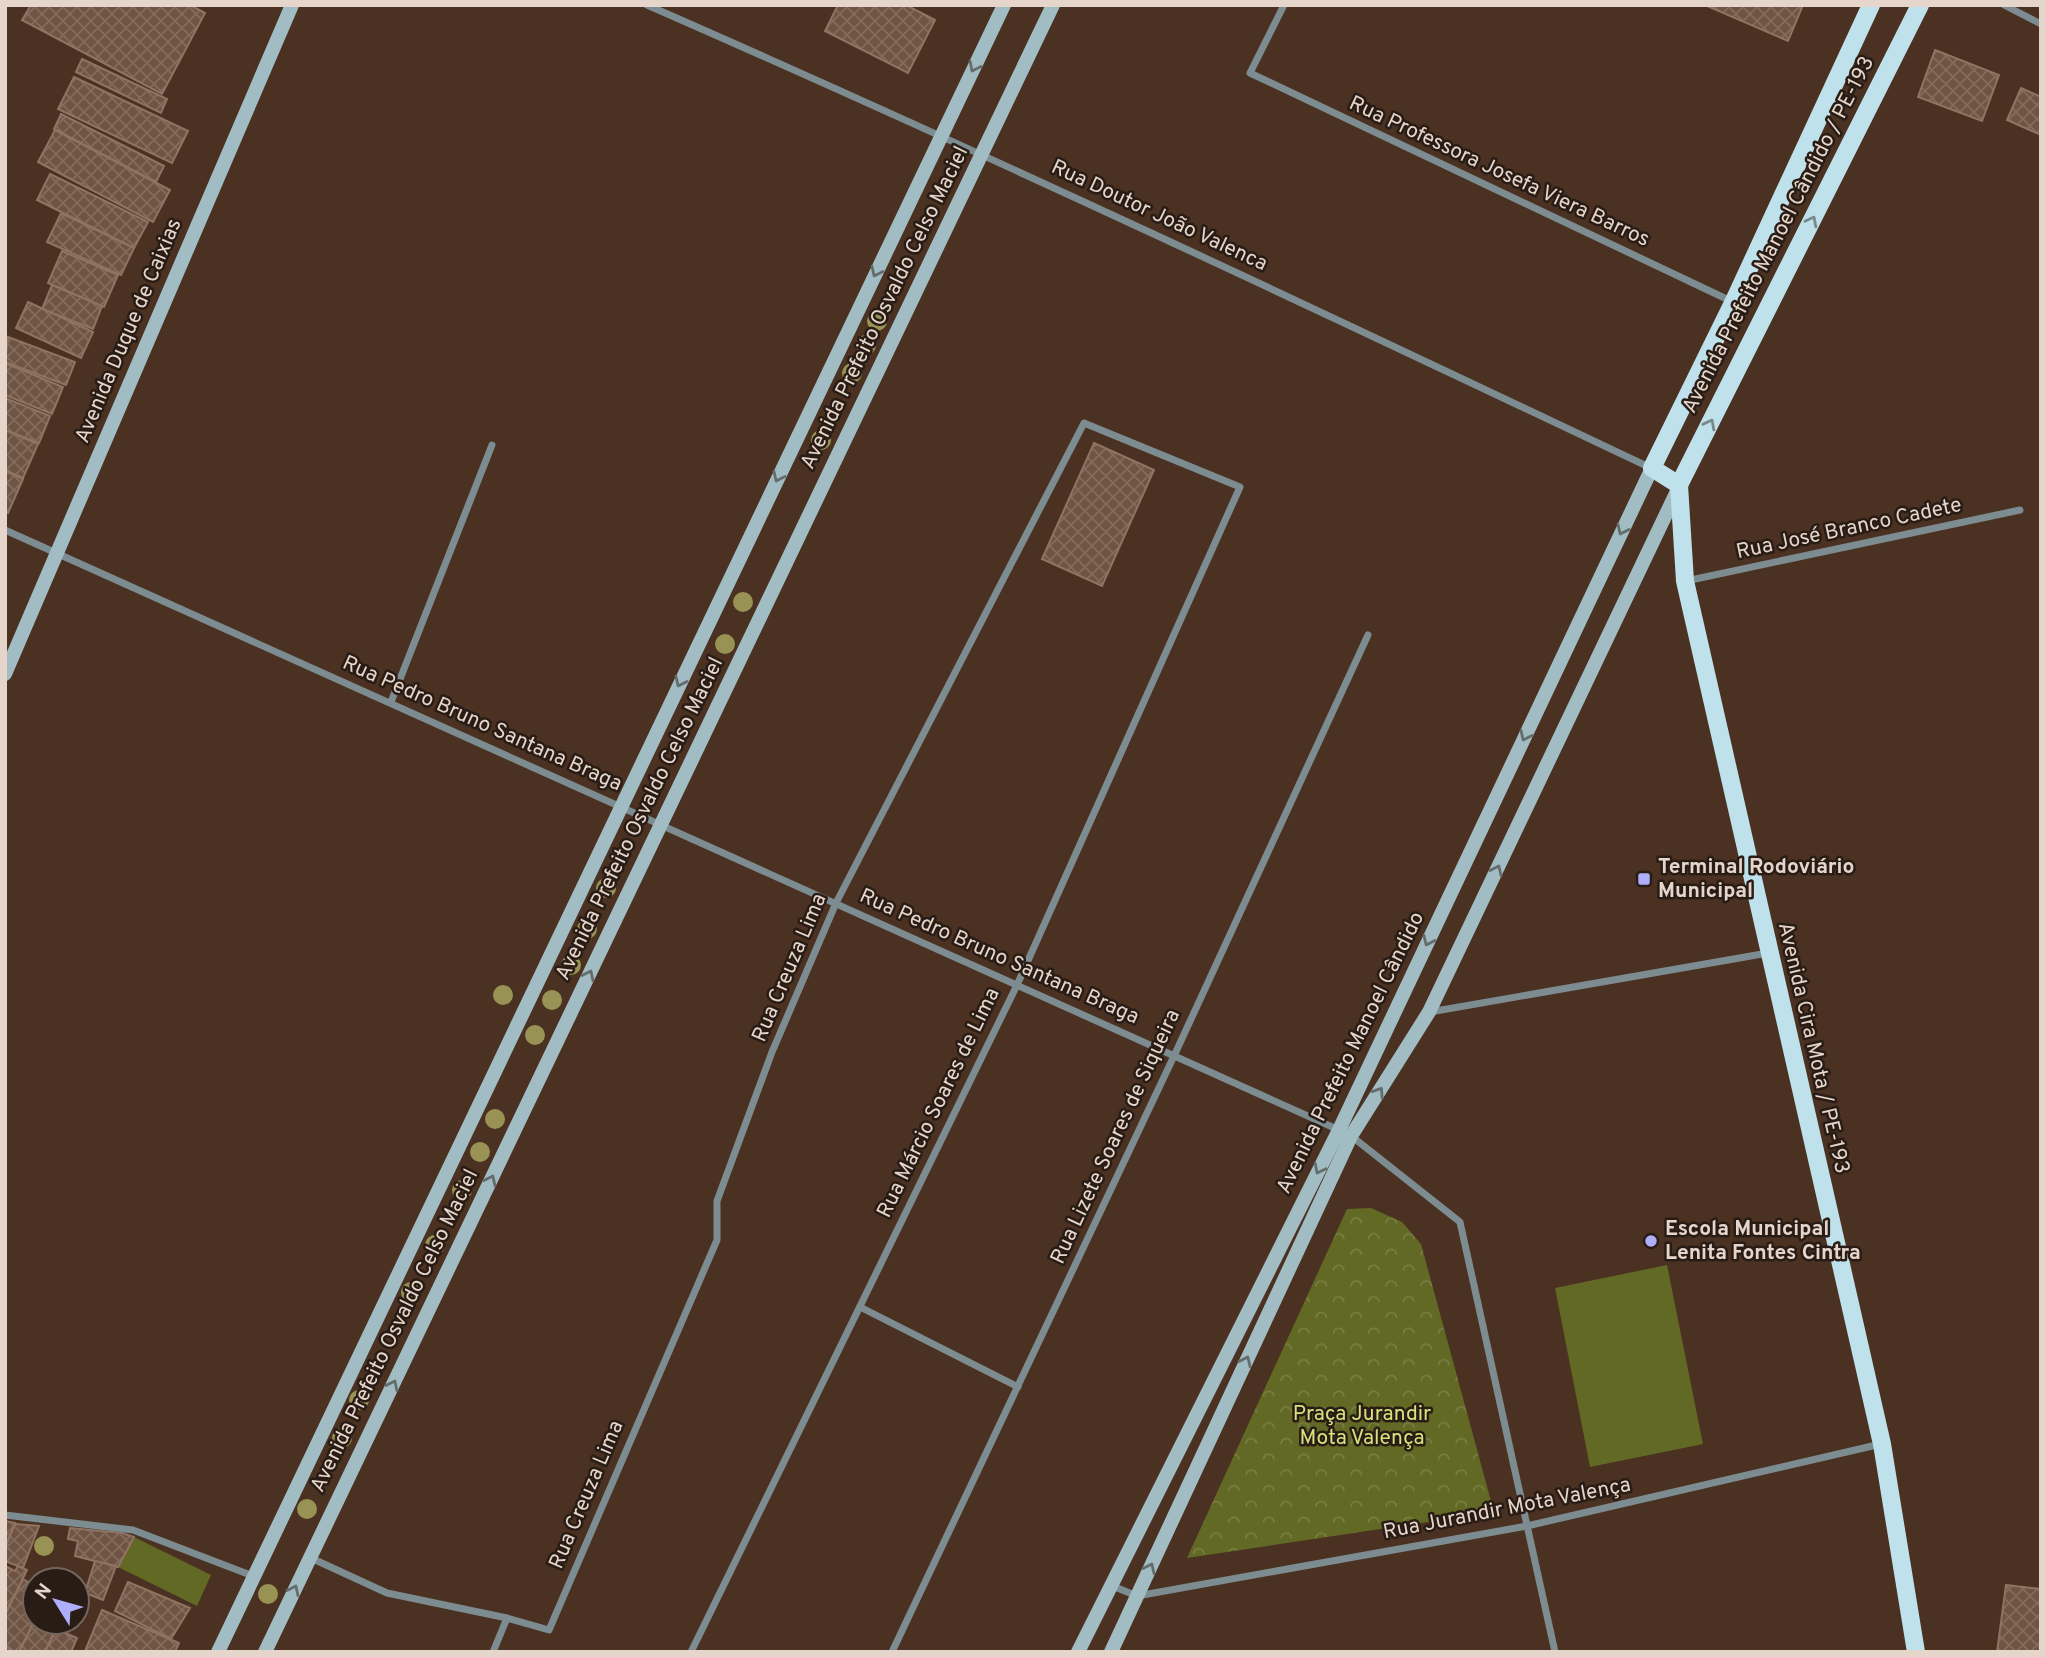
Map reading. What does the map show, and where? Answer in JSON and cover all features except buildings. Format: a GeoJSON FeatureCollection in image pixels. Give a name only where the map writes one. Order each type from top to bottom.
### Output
{"type":"FeatureCollection","features":[{"type":"Feature","properties":{"kind":"main road","name":"Avenida Prefeito Manoel Cândido / PE-193"},"geometry":{"type":"LineString","coordinates":[[1651,468],[1733,303],[1871,5]]}},
{"type":"Feature","properties":{"kind":"main road","name":"Avenida Prefeito Manoel Cândido / PE-193"},"geometry":{"type":"LineString","coordinates":[[1679,485],[1920,5]]}},
{"type":"Feature","properties":{"kind":"main road"},"geometry":{"type":"LineString","coordinates":[[1651,468],[1679,485]]}},
{"type":"Feature","properties":{"kind":"main road","name":"Avenida Cira Mota / PE-193"},"geometry":{"type":"LineString","coordinates":[[1679,485],[1685,581],[1882,1444],[1916,1652]]}},
{"type":"Feature","properties":{"kind":"street","name":"Avenida Duque de Caixias"},"geometry":{"type":"LineString","coordinates":[[5,674],[292,5]]}},
{"type":"Feature","properties":{"kind":"street","name":"Rua Doutor João Valenca"},"geometry":{"type":"LineString","coordinates":[[647,5],[942,134],[1651,468]]}},
{"type":"Feature","properties":{"kind":"street","name":"Avenida Prefeito Osvaldo Celso Maciel"},"geometry":{"type":"LineString","coordinates":[[218,1652],[1004,5]]}},
{"type":"Feature","properties":{"kind":"street","name":"Avenida Prefeito Osvaldo Celso Maciel"},"geometry":{"type":"LineString","coordinates":[[265,1652],[1053,5]]}},
{"type":"Feature","properties":{"kind":"street","name":"Rua Professora Josefa Viera Barros"},"geometry":{"type":"LineString","coordinates":[[1284,5],[1250,73],[1733,303]]}},
{"type":"Feature","properties":{"kind":"street"},"geometry":{"type":"LineString","coordinates":[[2004,5],[2041,24]]}},
{"type":"Feature","properties":{"kind":"street","name":"Rua Creuza Lima"},"geometry":{"type":"LineString","coordinates":[[506,1618],[549,1630],[717,1240],[717,1201],[772,1052],[836,903],[1084,423],[1240,488]]}},
{"type":"Feature","properties":{"kind":"street"},"geometry":{"type":"LineString","coordinates":[[391,702],[492,445]]}},
{"type":"Feature","properties":{"kind":"street","name":"Avenida Prefeito Manoel Cândido"},"geometry":{"type":"LineString","coordinates":[[1111,1652],[1345,1133],[1651,468]]}},
{"type":"Feature","properties":{"kind":"street","name":"Avenida Prefeito Manoel Cândido"},"geometry":{"type":"LineString","coordinates":[[1077,1652],[1109,1585],[1345,1133],[1429,1012],[1679,485]]}},
{"type":"Feature","properties":{"kind":"street","name":"Rua Márcio Soares de Lima"},"geometry":{"type":"LineString","coordinates":[[691,1652],[1017,985],[1240,488]]}},
{"type":"Feature","properties":{"kind":"street","name":"Rua José Branco Cadete"},"geometry":{"type":"LineString","coordinates":[[1685,581],[2021,510]]}},
{"type":"Feature","properties":{"kind":"street","name":"Rua Pedro Bruno Santana Braga"},"geometry":{"type":"LineString","coordinates":[[5,530],[1345,1133],[1460,1222],[1555,1652]]}},
{"type":"Feature","properties":{"kind":"street","name":"Rua Lizete Soares de Siqueira"},"geometry":{"type":"LineString","coordinates":[[892,1652],[1174,1056],[1368,635]]}},
{"type":"Feature","properties":{"kind":"street"},"geometry":{"type":"LineString","coordinates":[[1429,1012],[1768,953]]}},
{"type":"Feature","properties":{"kind":"street"},"geometry":{"type":"LineString","coordinates":[[860,1307],[1018,1387]]}},
{"type":"Feature","properties":{"kind":"street","name":"Rua Jurandir Mota Valença"},"geometry":{"type":"LineString","coordinates":[[1137,1596],[1527,1526],[1882,1444]]}},
{"type":"Feature","properties":{"kind":"street"},"geometry":{"type":"LineString","coordinates":[[5,1515],[133,1530],[253,1576]]}},
{"type":"Feature","properties":{"kind":"street"},"geometry":{"type":"LineString","coordinates":[[310,1558],[387,1593],[506,1618],[493,1652]]}},
{"type":"Feature","properties":{"kind":"street"},"geometry":{"type":"LineString","coordinates":[[1109,1585],[1137,1596]]}},
{"type":"Feature","properties":{"kind":"green space","name":"Praça Jurandir Mota Valença"},"geometry":{"type":"Polygon","coordinates":[[[1371,1208],[1402,1222],[1421,1244],[1494,1512],[1187,1558],[1347,1209],[1371,1208]]]}},
{"type":"Feature","properties":{"kind":"green space"},"geometry":{"type":"Polygon","coordinates":[[[1667,1265],[1703,1444],[1590,1467],[1555,1288],[1667,1265]]]}},
{"type":"Feature","properties":{"kind":"green space"},"geometry":{"type":"Polygon","coordinates":[[[134,1537],[211,1575],[197,1606],[118,1567],[134,1537]]]}},
{"type":"Feature","properties":{"kind":"place","name":"Terminal Rodoviário Municipal"},"geometry":{"type":"Point","coordinates":[1644,879]}},
{"type":"Feature","properties":{"kind":"place","name":"Escola Municipal Lenita Fontes Cintra"},"geometry":{"type":"Point","coordinates":[1651,1241]}}]}
